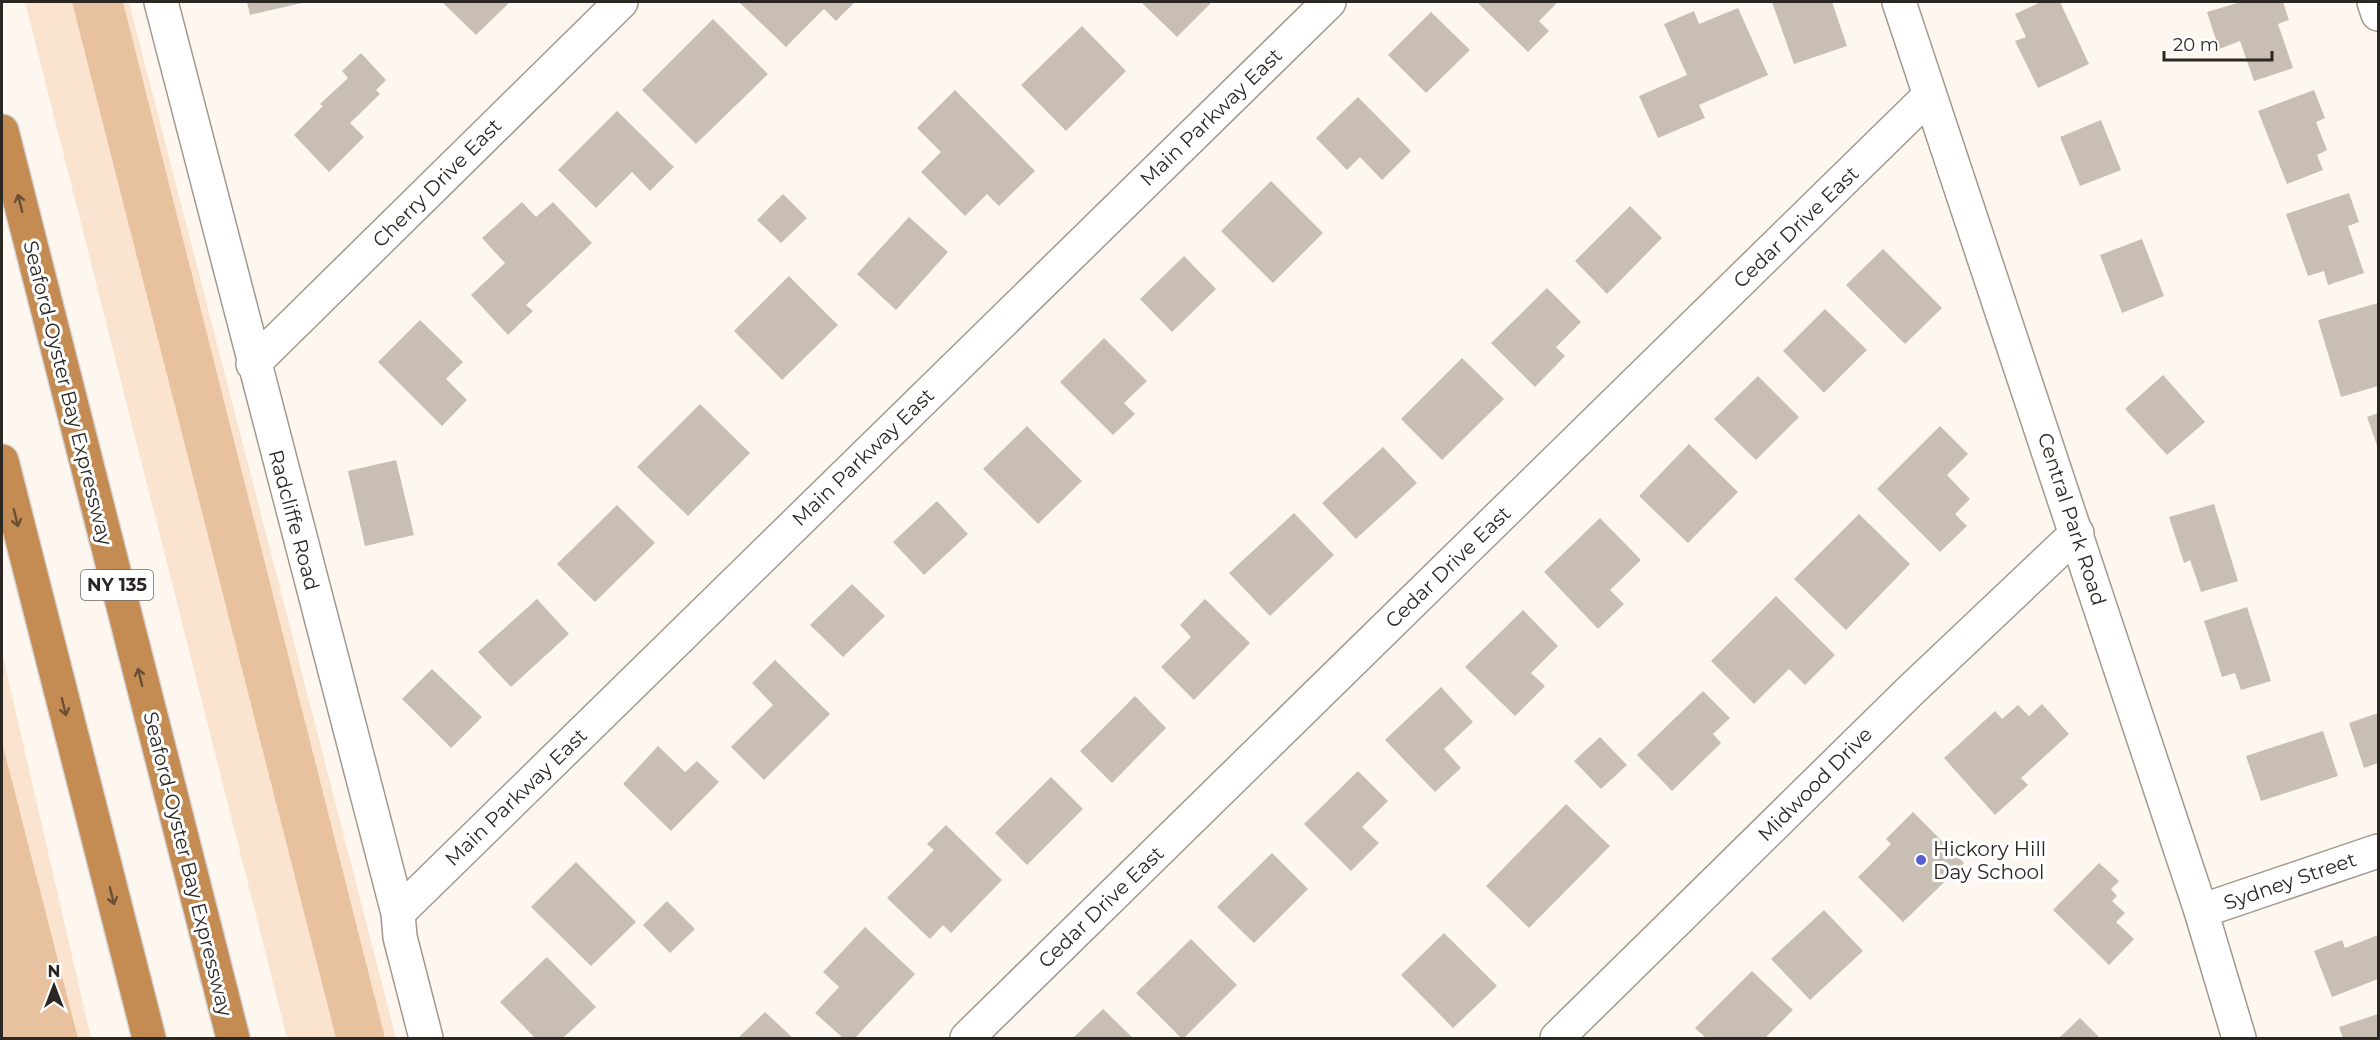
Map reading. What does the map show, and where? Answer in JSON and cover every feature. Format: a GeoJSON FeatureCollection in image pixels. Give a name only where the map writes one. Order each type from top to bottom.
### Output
{"type":"FeatureCollection","features":[{"type":"Feature","properties":{"kind":"highway","name":"Seaford-Oyster Bay Expressway"},"geometry":{"type":"LineString","coordinates":[[2,131],[233,1038]]}},
{"type":"Feature","properties":{"kind":"highway"},"geometry":{"type":"LineString","coordinates":[[2,461],[149,1038]]}},
{"type":"Feature","properties":{"kind":"street","name":"Radcliffe Road"},"geometry":{"type":"LineString","coordinates":[[161,2],[253,364],[398,913],[399,937],[426,1038]]}},
{"type":"Feature","properties":{"kind":"street","name":"Cherry Drive East"},"geometry":{"type":"LineString","coordinates":[[253,364],[621,2]]}},
{"type":"Feature","properties":{"kind":"street","name":"Central Park Road"},"geometry":{"type":"LineString","coordinates":[[1899,2],[2077,533],[2201,911],[2239,1038]]}},
{"type":"Feature","properties":{"kind":"street"},"geometry":{"type":"LineString","coordinates":[[2374,2],[2379,14]]}},
{"type":"Feature","properties":{"kind":"street","name":"Main Parkway East"},"geometry":{"type":"LineString","coordinates":[[398,913],[1310,8]]}},
{"type":"Feature","properties":{"kind":"street","name":"Cedar Drive East"},"geometry":{"type":"LineString","coordinates":[[968,1038],[1929,96]]}},
{"type":"Feature","properties":{"kind":"street","name":"Midwood Drive"},"geometry":{"type":"LineString","coordinates":[[1557,1038],[1910,691],[2077,533]]}},
{"type":"Feature","properties":{"kind":"street","name":"Sydney Street"},"geometry":{"type":"LineString","coordinates":[[2201,911],[2379,851]]}},
{"type":"Feature","properties":{"kind":"shaded area"},"geometry":{"type":"Polygon","coordinates":[[[25,2],[129,2],[396,1038],[287,1038],[25,2]]]}},
{"type":"Feature","properties":{"kind":"shaded area"},"geometry":{"type":"Polygon","coordinates":[[[72,2],[123,2],[385,1038],[336,1038],[72,2]]]}},
{"type":"Feature","properties":{"kind":"shaded area"},"geometry":{"type":"Polygon","coordinates":[[[2,652],[91,1038],[78,1038],[2,742],[2,652]]]}},
{"type":"Feature","properties":{"kind":"shaded area"},"geometry":{"type":"Polygon","coordinates":[[[2,742],[78,1038],[2,1038],[2,742]]]}},
{"type":"Feature","properties":{"kind":"building"},"geometry":{"type":"Polygon","coordinates":[[[247,2],[302,2],[302,3],[250,15],[247,2]]]}},
{"type":"Feature","properties":{"kind":"building"},"geometry":{"type":"Polygon","coordinates":[[[442,2],[510,2],[476,35],[442,2]]]}},
{"type":"Feature","properties":{"kind":"building"},"geometry":{"type":"Polygon","coordinates":[[[739,2],[855,2],[836,21],[824,9],[786,47],[739,2]]]}},
{"type":"Feature","properties":{"kind":"building"},"geometry":{"type":"Polygon","coordinates":[[[1141,2],[1212,2],[1177,37],[1141,2]]]}},
{"type":"Feature","properties":{"kind":"building"},"geometry":{"type":"Polygon","coordinates":[[[1477,2],[1558,2],[1539,21],[1549,31],[1528,52],[1477,2]]]}},
{"type":"Feature","properties":{"kind":"building"},"geometry":{"type":"Polygon","coordinates":[[[1772,2],[1832,2],[1847,46],[1794,64],[1772,2]]]}},
{"type":"Feature","properties":{"kind":"building"},"geometry":{"type":"Polygon","coordinates":[[[2041,2],[2060,2],[2089,64],[2038,88],[2015,41],[2026,37],[2015,14],[2041,2]]]}},
{"type":"Feature","properties":{"kind":"building"},"geometry":{"type":"Polygon","coordinates":[[[2241,2],[2283,2],[2289,20],[2278,24],[2293,68],[2254,81],[2240,41],[2219,49],[2207,12],[2241,2]]]}},
{"type":"Feature","properties":{"kind":"building"},"geometry":{"type":"Polygon","coordinates":[[[1738,8],[1768,75],[1699,105],[1705,118],[1658,138],[1639,96],[1687,75],[1664,24],[1694,11],[1699,24],[1738,8]]]}},
{"type":"Feature","properties":{"kind":"building"},"geometry":{"type":"Polygon","coordinates":[[[1431,12],[1470,50],[1426,93],[1388,55],[1431,12]]]}},
{"type":"Feature","properties":{"kind":"building"},"geometry":{"type":"Polygon","coordinates":[[[713,19],[768,74],[696,144],[642,90],[713,19]]]}},
{"type":"Feature","properties":{"kind":"building"},"geometry":{"type":"Polygon","coordinates":[[[1082,26],[1126,71],[1066,131],[1021,85],[1082,26]]]}},
{"type":"Feature","properties":{"kind":"building"},"geometry":{"type":"Polygon","coordinates":[[[361,53],[386,80],[376,90],[380,94],[350,123],[364,137],[329,172],[294,135],[323,106],[320,104],[348,78],[342,71],[361,53]]]}},
{"type":"Feature","properties":{"kind":"building"},"geometry":{"type":"Polygon","coordinates":[[[955,90],[1035,171],[999,206],[987,194],[965,216],[921,172],[941,152],[917,128],[955,90]]]}},
{"type":"Feature","properties":{"kind":"building"},"geometry":{"type":"Polygon","coordinates":[[[2314,90],[2325,118],[2316,122],[2327,150],[2317,155],[2323,170],[2287,184],[2258,111],[2314,90]]]}},
{"type":"Feature","properties":{"kind":"building"},"geometry":{"type":"Polygon","coordinates":[[[1358,97],[1411,151],[1382,180],[1360,157],[1347,170],[1316,138],[1358,97]]]}},
{"type":"Feature","properties":{"kind":"building"},"geometry":{"type":"Polygon","coordinates":[[[617,111],[674,167],[650,191],[632,172],[596,208],[558,170],[617,111]]]}},
{"type":"Feature","properties":{"kind":"building"},"geometry":{"type":"Polygon","coordinates":[[[2101,120],[2121,170],[2080,186],[2060,137],[2101,120]]]}},
{"type":"Feature","properties":{"kind":"building"},"geometry":{"type":"Polygon","coordinates":[[[1271,181],[1323,233],[1273,283],[1221,231],[1271,181]]]}},
{"type":"Feature","properties":{"kind":"building"},"geometry":{"type":"Polygon","coordinates":[[[2349,193],[2359,222],[2348,226],[2364,273],[2328,285],[2324,271],[2308,276],[2286,214],[2349,193]]]}},
{"type":"Feature","properties":{"kind":"building"},"geometry":{"type":"Polygon","coordinates":[[[783,194],[807,218],[781,243],[757,220],[783,194]]]}},
{"type":"Feature","properties":{"kind":"building"},"geometry":{"type":"Polygon","coordinates":[[[522,202],[536,217],[553,202],[592,243],[526,305],[533,311],[508,335],[471,295],[505,263],[482,238],[522,202]]]}},
{"type":"Feature","properties":{"kind":"building"},"geometry":{"type":"Polygon","coordinates":[[[1630,206],[1662,238],[1607,294],[1575,261],[1630,206]]]}},
{"type":"Feature","properties":{"kind":"building"},"geometry":{"type":"Polygon","coordinates":[[[909,217],[948,252],[896,310],[857,274],[909,217]]]}},
{"type":"Feature","properties":{"kind":"building"},"geometry":{"type":"Polygon","coordinates":[[[2142,239],[2164,296],[2122,313],[2100,255],[2142,239]]]}},
{"type":"Feature","properties":{"kind":"building"},"geometry":{"type":"Polygon","coordinates":[[[1883,249],[1942,308],[1905,344],[1846,285],[1883,249]]]}},
{"type":"Feature","properties":{"kind":"building"},"geometry":{"type":"Polygon","coordinates":[[[1184,256],[1216,289],[1172,332],[1140,299],[1184,256]]]}},
{"type":"Feature","properties":{"kind":"building"},"geometry":{"type":"Polygon","coordinates":[[[789,276],[838,325],[782,380],[734,331],[789,276]]]}},
{"type":"Feature","properties":{"kind":"building"},"geometry":{"type":"Polygon","coordinates":[[[1547,288],[1581,322],[1556,347],[1565,356],[1535,387],[1491,343],[1547,288]]]}},
{"type":"Feature","properties":{"kind":"building"},"geometry":{"type":"Polygon","coordinates":[[[2378,303],[2378,386],[2341,397],[2318,320],[2378,303]]]}},
{"type":"Feature","properties":{"kind":"building"},"geometry":{"type":"Polygon","coordinates":[[[1825,309],[1867,350],[1824,393],[1783,351],[1825,309]]]}},
{"type":"Feature","properties":{"kind":"building"},"geometry":{"type":"Polygon","coordinates":[[[420,320],[463,362],[446,379],[467,400],[442,426],[378,362],[420,320]]]}},
{"type":"Feature","properties":{"kind":"building"},"geometry":{"type":"Polygon","coordinates":[[[1104,338],[1147,381],[1124,403],[1135,414],[1113,435],[1060,382],[1104,338]]]}},
{"type":"Feature","properties":{"kind":"building"},"geometry":{"type":"Polygon","coordinates":[[[1462,358],[1504,399],[1442,460],[1401,419],[1462,358]]]}},
{"type":"Feature","properties":{"kind":"building"},"geometry":{"type":"Polygon","coordinates":[[[2163,375],[2205,422],[2167,455],[2125,409],[2163,375]]]}},
{"type":"Feature","properties":{"kind":"building"},"geometry":{"type":"Polygon","coordinates":[[[1758,376],[1799,417],[1756,460],[1714,419],[1758,376]]]}},
{"type":"Feature","properties":{"kind":"building"},"geometry":{"type":"Polygon","coordinates":[[[700,404],[750,453],[688,516],[637,467],[700,404]]]}},
{"type":"Feature","properties":{"kind":"building"},"geometry":{"type":"Polygon","coordinates":[[[2378,413],[2378,448],[2367,417],[2378,413]]]}},
{"type":"Feature","properties":{"kind":"building"},"geometry":{"type":"Polygon","coordinates":[[[1027,426],[1082,481],[1038,524],[983,469],[1027,426]]]}},
{"type":"Feature","properties":{"kind":"building"},"geometry":{"type":"Polygon","coordinates":[[[1940,426],[1968,454],[1947,475],[1970,499],[1955,514],[1967,526],[1940,552],[1877,489],[1940,426]]]}},
{"type":"Feature","properties":{"kind":"building"},"geometry":{"type":"Polygon","coordinates":[[[1689,444],[1738,492],[1688,543],[1639,496],[1689,444]]]}},
{"type":"Feature","properties":{"kind":"building"},"geometry":{"type":"Polygon","coordinates":[[[1383,447],[1417,483],[1356,539],[1322,503],[1383,447]]]}},
{"type":"Feature","properties":{"kind":"building"},"geometry":{"type":"Polygon","coordinates":[[[396,460],[414,535],[365,546],[348,471],[396,460]]]}},
{"type":"Feature","properties":{"kind":"building"},"geometry":{"type":"Polygon","coordinates":[[[937,501],[968,534],[924,575],[893,542],[937,501]]]}},
{"type":"Feature","properties":{"kind":"building"},"geometry":{"type":"Polygon","coordinates":[[[2214,504],[2238,581],[2201,592],[2190,560],[2184,563],[2169,517],[2214,504]]]}},
{"type":"Feature","properties":{"kind":"building"},"geometry":{"type":"Polygon","coordinates":[[[617,505],[655,543],[595,602],[557,564],[617,505]]]}},
{"type":"Feature","properties":{"kind":"building"},"geometry":{"type":"Polygon","coordinates":[[[1294,513],[1334,555],[1270,616],[1229,573],[1294,513]]]}},
{"type":"Feature","properties":{"kind":"building"},"geometry":{"type":"Polygon","coordinates":[[[1859,514],[1910,564],[1846,630],[1794,579],[1859,514]]]}},
{"type":"Feature","properties":{"kind":"building"},"geometry":{"type":"Polygon","coordinates":[[[1600,518],[1641,560],[1610,590],[1624,604],[1598,629],[1544,572],[1600,518]]]}},
{"type":"Feature","properties":{"kind":"building"},"geometry":{"type":"Polygon","coordinates":[[[852,584],[885,616],[843,657],[810,625],[852,584]]]}},
{"type":"Feature","properties":{"kind":"building"},"geometry":{"type":"Polygon","coordinates":[[[1776,596],[1835,655],[1805,685],[1789,669],[1754,704],[1711,661],[1776,596]]]}},
{"type":"Feature","properties":{"kind":"building"},"geometry":{"type":"Polygon","coordinates":[[[537,599],[569,634],[511,687],[478,652],[537,599]]]}},
{"type":"Feature","properties":{"kind":"building"},"geometry":{"type":"Polygon","coordinates":[[[1205,599],[1250,643],[1194,700],[1161,667],[1191,637],[1180,625],[1205,599]]]}},
{"type":"Feature","properties":{"kind":"building"},"geometry":{"type":"Polygon","coordinates":[[[2247,607],[2271,681],[2241,690],[2235,673],[2222,677],[2204,621],[2247,607]]]}},
{"type":"Feature","properties":{"kind":"building"},"geometry":{"type":"Polygon","coordinates":[[[1523,610],[1558,646],[1531,673],[1545,686],[1515,716],[1465,667],[1523,610]]]}},
{"type":"Feature","properties":{"kind":"building"},"geometry":{"type":"Polygon","coordinates":[[[775,660],[830,714],[764,780],[731,747],[773,705],[752,683],[775,660]]]}},
{"type":"Feature","properties":{"kind":"building"},"geometry":{"type":"Polygon","coordinates":[[[432,669],[482,717],[451,748],[402,699],[432,669]]]}},
{"type":"Feature","properties":{"kind":"building"},"geometry":{"type":"Polygon","coordinates":[[[1441,687],[1473,722],[1444,749],[1461,768],[1435,792],[1385,740],[1441,687]]]}},
{"type":"Feature","properties":{"kind":"building"},"geometry":{"type":"Polygon","coordinates":[[[1703,691],[1730,718],[1713,734],[1721,743],[1672,791],[1637,755],[1703,691]]]}},
{"type":"Feature","properties":{"kind":"building"},"geometry":{"type":"Polygon","coordinates":[[[1135,696],[1166,728],[1112,783],[1080,751],[1135,696]]]}},
{"type":"Feature","properties":{"kind":"building"},"geometry":{"type":"Polygon","coordinates":[[[2042,704],[2069,734],[2021,778],[2028,785],[1995,815],[1944,758],[1995,711],[2002,719],[2018,705],[2029,716],[2042,704]]]}},
{"type":"Feature","properties":{"kind":"building"},"geometry":{"type":"Polygon","coordinates":[[[2378,713],[2378,763],[2364,768],[2349,723],[2378,713]]]}},
{"type":"Feature","properties":{"kind":"building"},"geometry":{"type":"Polygon","coordinates":[[[2323,731],[2338,776],[2261,801],[2246,756],[2323,731]]]}},
{"type":"Feature","properties":{"kind":"building"},"geometry":{"type":"Polygon","coordinates":[[[1600,737],[1627,765],[1601,789],[1574,761],[1600,737]]]}},
{"type":"Feature","properties":{"kind":"building"},"geometry":{"type":"Polygon","coordinates":[[[658,746],[685,772],[697,761],[719,782],[671,831],[623,784],[658,746]]]}},
{"type":"Feature","properties":{"kind":"building"},"geometry":{"type":"Polygon","coordinates":[[[1358,771],[1388,801],[1362,827],[1379,843],[1351,871],[1304,824],[1358,771]]]}},
{"type":"Feature","properties":{"kind":"building"},"geometry":{"type":"Polygon","coordinates":[[[1051,777],[1083,809],[1027,865],[995,833],[1051,777]]]}},
{"type":"Feature","properties":{"kind":"building"},"geometry":{"type":"Polygon","coordinates":[[[1566,804],[1610,846],[1529,928],[1486,886],[1566,804]]]}},
{"type":"Feature","properties":{"kind":"building"},"geometry":{"type":"Polygon","coordinates":[[[1913,812],[1964,863],[1903,922],[1858,877],[1891,844],[1886,839],[1913,812]]]}},
{"type":"Feature","properties":{"kind":"building"},"geometry":{"type":"Polygon","coordinates":[[[946,825],[1002,880],[951,933],[943,925],[930,939],[887,898],[934,850],[927,844],[946,825]]]}},
{"type":"Feature","properties":{"kind":"building"},"geometry":{"type":"Polygon","coordinates":[[[1272,853],[1308,889],[1254,943],[1217,907],[1272,853]]]}},
{"type":"Feature","properties":{"kind":"building"},"geometry":{"type":"Polygon","coordinates":[[[576,862],[636,922],[591,966],[531,907],[576,862]]]}},
{"type":"Feature","properties":{"kind":"building"},"geometry":{"type":"Polygon","coordinates":[[[2099,863],[2119,881],[2111,889],[2117,896],[2112,901],[2125,913],[2116,922],[2134,939],[2109,965],[2053,910],[2099,863]]]}},
{"type":"Feature","properties":{"kind":"building"},"geometry":{"type":"Polygon","coordinates":[[[667,901],[695,929],[670,953],[643,925],[667,901]]]}},
{"type":"Feature","properties":{"kind":"building"},"geometry":{"type":"Polygon","coordinates":[[[1824,910],[1863,951],[1810,1000],[1771,959],[1824,910]]]}},
{"type":"Feature","properties":{"kind":"building"},"geometry":{"type":"Polygon","coordinates":[[[865,927],[915,974],[855,1038],[843,1038],[815,1013],[839,987],[823,972],[865,927]]]}},
{"type":"Feature","properties":{"kind":"building"},"geometry":{"type":"Polygon","coordinates":[[[1444,933],[1497,986],[1453,1028],[1401,975],[1444,933]]]}},
{"type":"Feature","properties":{"kind":"building"},"geometry":{"type":"Polygon","coordinates":[[[2378,935],[2378,979],[2332,997],[2314,951],[2342,940],[2345,948],[2378,935]]]}},
{"type":"Feature","properties":{"kind":"building"},"geometry":{"type":"Polygon","coordinates":[[[1191,939],[1237,985],[1184,1038],[1181,1038],[1136,993],[1191,939]]]}},
{"type":"Feature","properties":{"kind":"building"},"geometry":{"type":"Polygon","coordinates":[[[547,957],[596,1007],[563,1038],[535,1038],[500,1002],[547,957]]]}},
{"type":"Feature","properties":{"kind":"building"},"geometry":{"type":"Polygon","coordinates":[[[1752,971],[1793,1010],[1765,1038],[1706,1038],[1695,1028],[1752,971]]]}},
{"type":"Feature","properties":{"kind":"building"},"geometry":{"type":"Polygon","coordinates":[[[1103,1009],[1133,1038],[1073,1038],[1103,1009]]]}},
{"type":"Feature","properties":{"kind":"building"},"geometry":{"type":"Polygon","coordinates":[[[765,1012],[793,1038],[738,1038],[765,1012]]]}},
{"type":"Feature","properties":{"kind":"building"},"geometry":{"type":"Polygon","coordinates":[[[2378,1014],[2378,1038],[2343,1038],[2339,1027],[2378,1014]]]}},
{"type":"Feature","properties":{"kind":"building"},"geometry":{"type":"Polygon","coordinates":[[[2080,1018],[2100,1038],[2059,1038],[2080,1018]]]}},
{"type":"Feature","properties":{"kind":"place","name":"Hickory Hill Day School"},"geometry":{"type":"Point","coordinates":[1921,860]}}]}
